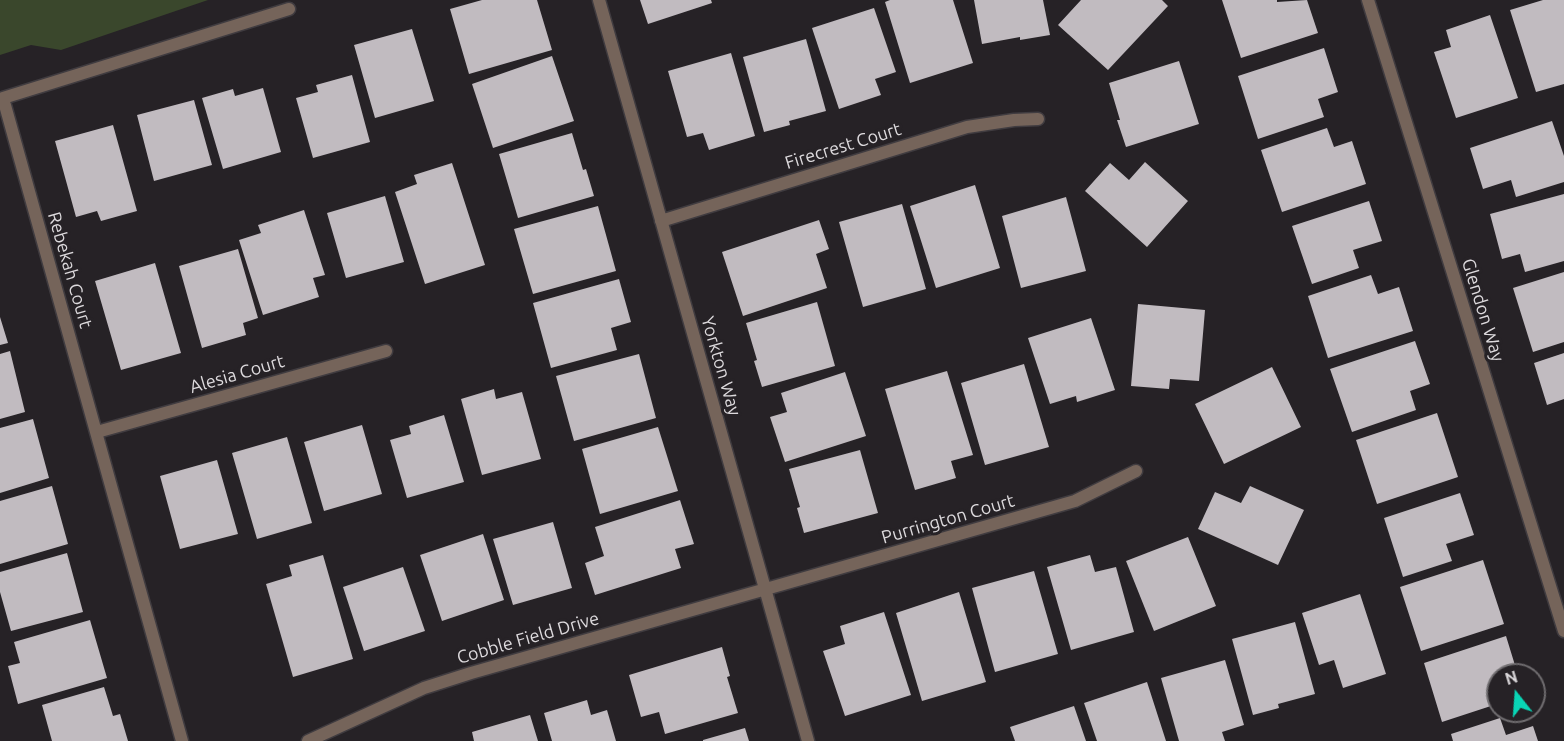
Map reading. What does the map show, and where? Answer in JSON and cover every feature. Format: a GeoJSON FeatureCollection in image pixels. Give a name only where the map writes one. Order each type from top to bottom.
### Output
{"type":"FeatureCollection","features":[{"type":"Feature","properties":{"kind":"street","name":"Yorkton Way"},"geometry":{"type":"LineString","coordinates":[[599,0],[808,741]]}},
{"type":"Feature","properties":{"kind":"street","name":"Glendon Way"},"geometry":{"type":"LineString","coordinates":[[1368,0],[1564,631]]}},
{"type":"Feature","properties":{"kind":"street","name":"Rebekah Court"},"geometry":{"type":"LineString","coordinates":[[182,741],[3,98],[289,9]]}},
{"type":"Feature","properties":{"kind":"street","name":"Firecrest Court"},"geometry":{"type":"LineString","coordinates":[[661,221],[967,127],[1038,119]]}},
{"type":"Feature","properties":{"kind":"street","name":"Alesia Court"},"geometry":{"type":"LineString","coordinates":[[97,432],[386,351]]}},
{"type":"Feature","properties":{"kind":"street","name":"Purrington Court"},"geometry":{"type":"LineString","coordinates":[[765,590],[1075,501],[1136,471]]}},
{"type":"Feature","properties":{"kind":"street","name":"Cobble Field Drive"},"geometry":{"type":"LineString","coordinates":[[308,741],[424,688],[482,669],[765,590]]}},
{"type":"Feature","properties":{"kind":"green space"},"geometry":{"type":"Polygon","coordinates":[[[0,0],[208,0],[61,50],[31,45],[0,55],[0,0]]]}},
{"type":"Feature","properties":{"kind":"building"},"geometry":{"type":"Polygon","coordinates":[[[482,0],[537,0],[552,50],[469,74],[450,9],[482,0]]]}},
{"type":"Feature","properties":{"kind":"building"},"geometry":{"type":"Polygon","coordinates":[[[640,0],[711,0],[712,3],[648,24],[640,0]]]}},
{"type":"Feature","properties":{"kind":"building"},"geometry":{"type":"Polygon","coordinates":[[[890,0],[953,0],[973,63],[910,83],[885,2],[890,0]]]}},
{"type":"Feature","properties":{"kind":"building"},"geometry":{"type":"Polygon","coordinates":[[[974,0],[1043,0],[1050,35],[1020,40],[1020,37],[982,44],[974,0]]]}},
{"type":"Feature","properties":{"kind":"building"},"geometry":{"type":"Polygon","coordinates":[[[1081,0],[1162,0],[1168,6],[1108,70],[1058,25],[1081,0]]]}},
{"type":"Feature","properties":{"kind":"building"},"geometry":{"type":"Polygon","coordinates":[[[1222,0],[1277,0],[1277,2],[1307,0],[1318,33],[1241,58],[1222,0]]]}},
{"type":"Feature","properties":{"kind":"building"},"geometry":{"type":"Polygon","coordinates":[[[1543,0],[1564,0],[1564,84],[1536,92],[1510,10],[1543,0]]]}},
{"type":"Feature","properties":{"kind":"building"},"geometry":{"type":"Polygon","coordinates":[[[874,8],[896,72],[875,79],[881,95],[839,109],[812,28],[874,8]]]}},
{"type":"Feature","properties":{"kind":"building"},"geometry":{"type":"Polygon","coordinates":[[[1490,15],[1518,98],[1456,118],[1434,52],[1451,47],[1446,30],[1490,15]]]}},
{"type":"Feature","properties":{"kind":"building"},"geometry":{"type":"Polygon","coordinates":[[[412,29],[434,101],[375,118],[354,45],[412,29]]]}},
{"type":"Feature","properties":{"kind":"building"},"geometry":{"type":"Polygon","coordinates":[[[806,39],[826,111],[789,121],[790,125],[764,132],[743,57],[806,39]]]}},
{"type":"Feature","properties":{"kind":"building"},"geometry":{"type":"Polygon","coordinates":[[[1324,48],[1338,92],[1318,99],[1324,117],[1258,139],[1238,76],[1324,48]]]}},
{"type":"Feature","properties":{"kind":"building"},"geometry":{"type":"Polygon","coordinates":[[[731,53],[755,136],[709,150],[703,133],[687,137],[668,71],[731,53]]]}},
{"type":"Feature","properties":{"kind":"building"},"geometry":{"type":"Polygon","coordinates":[[[552,56],[574,121],[493,148],[472,84],[552,56]]]}},
{"type":"Feature","properties":{"kind":"building"},"geometry":{"type":"Polygon","coordinates":[[[1179,61],[1199,124],[1126,147],[1109,83],[1179,61]]]}},
{"type":"Feature","properties":{"kind":"building"},"geometry":{"type":"Polygon","coordinates":[[[352,75],[370,142],[313,158],[296,98],[318,92],[316,85],[352,75]]]}},
{"type":"Feature","properties":{"kind":"building"},"geometry":{"type":"Polygon","coordinates":[[[263,88],[281,152],[223,169],[202,98],[233,89],[235,96],[263,88]]]}},
{"type":"Feature","properties":{"kind":"building"},"geometry":{"type":"Polygon","coordinates":[[[194,100],[212,165],[154,181],[137,115],[194,100]]]}},
{"type":"Feature","properties":{"kind":"building"},"geometry":{"type":"Polygon","coordinates":[[[1552,121],[1564,156],[1564,182],[1516,197],[1511,180],[1483,189],[1470,148],[1552,121]]]}},
{"type":"Feature","properties":{"kind":"building"},"geometry":{"type":"Polygon","coordinates":[[[113,125],[137,211],[101,221],[97,211],[76,217],[55,141],[113,125]]]}},
{"type":"Feature","properties":{"kind":"building"},"geometry":{"type":"Polygon","coordinates":[[[1327,128],[1334,147],[1352,141],[1366,184],[1282,212],[1261,150],[1327,128]]]}},
{"type":"Feature","properties":{"kind":"building"},"geometry":{"type":"Polygon","coordinates":[[[572,133],[583,170],[586,169],[594,196],[518,218],[499,154],[572,133]]]}},
{"type":"Feature","properties":{"kind":"building"},"geometry":{"type":"Polygon","coordinates":[[[1145,162],[1188,201],[1147,247],[1085,191],[1110,163],[1129,180],[1145,162]]]}},
{"type":"Feature","properties":{"kind":"building"},"geometry":{"type":"Polygon","coordinates":[[[452,163],[485,265],[425,284],[395,192],[417,184],[414,175],[452,163]]]}},
{"type":"Feature","properties":{"kind":"building"},"geometry":{"type":"Polygon","coordinates":[[[975,185],[1000,268],[936,288],[910,206],[975,185]]]}},
{"type":"Feature","properties":{"kind":"building"},"geometry":{"type":"Polygon","coordinates":[[[1564,194],[1564,261],[1525,272],[1520,254],[1502,259],[1490,214],[1564,194]]]}},
{"type":"Feature","properties":{"kind":"building"},"geometry":{"type":"Polygon","coordinates":[[[385,196],[404,262],[346,278],[327,213],[385,196]]]}},
{"type":"Feature","properties":{"kind":"building"},"geometry":{"type":"Polygon","coordinates":[[[1066,197],[1086,271],[1021,288],[1002,216],[1066,197]]]}},
{"type":"Feature","properties":{"kind":"building"},"geometry":{"type":"Polygon","coordinates":[[[1369,201],[1382,241],[1353,250],[1359,268],[1312,284],[1292,226],[1369,201]]]}},
{"type":"Feature","properties":{"kind":"building"},"geometry":{"type":"Polygon","coordinates":[[[902,204],[926,289],[863,307],[839,222],[902,204]]]}},
{"type":"Feature","properties":{"kind":"building"},"geometry":{"type":"Polygon","coordinates":[[[598,206],[616,271],[533,294],[514,229],[598,206]]]}},
{"type":"Feature","properties":{"kind":"building"},"geometry":{"type":"Polygon","coordinates":[[[304,210],[325,275],[313,278],[319,297],[263,315],[239,240],[261,233],[258,225],[304,210]]]}},
{"type":"Feature","properties":{"kind":"building"},"geometry":{"type":"Polygon","coordinates":[[[819,220],[829,249],[816,254],[827,288],[743,316],[722,252],[819,220]]]}},
{"type":"Feature","properties":{"kind":"building"},"geometry":{"type":"Polygon","coordinates":[[[238,249],[258,318],[243,323],[246,335],[202,348],[179,266],[238,249]]]}},
{"type":"Feature","properties":{"kind":"building"},"geometry":{"type":"Polygon","coordinates":[[[155,263],[181,353],[121,370],[95,281],[155,263]]]}},
{"type":"Feature","properties":{"kind":"building"},"geometry":{"type":"Polygon","coordinates":[[[1564,272],[1564,342],[1533,352],[1513,288],[1564,272]]]}},
{"type":"Feature","properties":{"kind":"building"},"geometry":{"type":"Polygon","coordinates":[[[1371,275],[1378,294],[1399,287],[1413,331],[1328,358],[1308,296],[1371,275]]]}},
{"type":"Feature","properties":{"kind":"building"},"geometry":{"type":"Polygon","coordinates":[[[619,279],[631,322],[611,328],[617,350],[551,368],[533,303],[619,279]]]}},
{"type":"Feature","properties":{"kind":"building"},"geometry":{"type":"Polygon","coordinates":[[[817,302],[835,366],[762,387],[746,323],[817,302]]]}},
{"type":"Feature","properties":{"kind":"building"},"geometry":{"type":"Polygon","coordinates":[[[1138,304],[1205,310],[1199,381],[1170,379],[1169,389],[1131,386],[1138,304]]]}},
{"type":"Feature","properties":{"kind":"building"},"geometry":{"type":"Polygon","coordinates":[[[0,317],[8,343],[0,345],[0,317]]]}},
{"type":"Feature","properties":{"kind":"building"},"geometry":{"type":"Polygon","coordinates":[[[1091,318],[1115,390],[1077,402],[1076,396],[1050,404],[1028,338],[1091,318]]]}},
{"type":"Feature","properties":{"kind":"building"},"geometry":{"type":"Polygon","coordinates":[[[1415,341],[1430,384],[1410,391],[1416,410],[1352,432],[1330,369],[1415,341]]]}},
{"type":"Feature","properties":{"kind":"building"},"geometry":{"type":"Polygon","coordinates":[[[10,351],[25,412],[0,419],[0,354],[10,351]]]}},
{"type":"Feature","properties":{"kind":"building"},"geometry":{"type":"Polygon","coordinates":[[[1564,353],[1564,399],[1547,405],[1534,363],[1564,353]]]}},
{"type":"Feature","properties":{"kind":"building"},"geometry":{"type":"Polygon","coordinates":[[[639,354],[656,418],[574,441],[556,376],[639,354]]]}},
{"type":"Feature","properties":{"kind":"building"},"geometry":{"type":"Polygon","coordinates":[[[1024,364],[1049,447],[985,465],[961,383],[1024,364]]]}},
{"type":"Feature","properties":{"kind":"building"},"geometry":{"type":"Polygon","coordinates":[[[1272,367],[1301,427],[1224,464],[1195,404],[1272,367]]]}},
{"type":"Feature","properties":{"kind":"building"},"geometry":{"type":"Polygon","coordinates":[[[947,371],[973,455],[951,461],[956,478],[915,490],[885,389],[947,371]]]}},
{"type":"Feature","properties":{"kind":"building"},"geometry":{"type":"Polygon","coordinates":[[[845,372],[866,436],[785,462],[770,417],[787,412],[781,393],[845,372]]]}},
{"type":"Feature","properties":{"kind":"building"},"geometry":{"type":"Polygon","coordinates":[[[494,389],[496,399],[522,392],[541,459],[482,475],[461,399],[494,389]]]}},
{"type":"Feature","properties":{"kind":"building"},"geometry":{"type":"Polygon","coordinates":[[[1437,413],[1458,477],[1377,504],[1356,440],[1437,413]]]}},
{"type":"Feature","properties":{"kind":"building"},"geometry":{"type":"Polygon","coordinates":[[[444,415],[464,482],[407,498],[390,440],[411,434],[409,426],[444,415]]]}},
{"type":"Feature","properties":{"kind":"building"},"geometry":{"type":"Polygon","coordinates":[[[33,419],[49,478],[0,493],[0,428],[33,419]]]}},
{"type":"Feature","properties":{"kind":"building"},"geometry":{"type":"Polygon","coordinates":[[[362,425],[382,494],[324,511],[304,442],[362,425]]]}},
{"type":"Feature","properties":{"kind":"building"},"geometry":{"type":"Polygon","coordinates":[[[658,427],[678,491],[600,514],[582,449],[658,427]]]}},
{"type":"Feature","properties":{"kind":"building"},"geometry":{"type":"Polygon","coordinates":[[[287,437],[312,523],[257,539],[232,453],[287,437]]]}},
{"type":"Feature","properties":{"kind":"building"},"geometry":{"type":"Polygon","coordinates":[[[860,450],[878,513],[804,533],[797,508],[800,507],[789,469],[860,450]]]}},
{"type":"Feature","properties":{"kind":"building"},"geometry":{"type":"Polygon","coordinates":[[[217,460],[238,534],[180,549],[160,476],[217,460]]]}},
{"type":"Feature","properties":{"kind":"building"},"geometry":{"type":"Polygon","coordinates":[[[52,486],[68,544],[0,564],[0,501],[52,486]]]}},
{"type":"Feature","properties":{"kind":"building"},"geometry":{"type":"Polygon","coordinates":[[[1250,486],[1304,510],[1278,565],[1198,529],[1215,492],[1241,503],[1250,486]]]}},
{"type":"Feature","properties":{"kind":"building"},"geometry":{"type":"Polygon","coordinates":[[[1460,493],[1474,535],[1446,544],[1452,561],[1403,577],[1384,518],[1460,493]]]}},
{"type":"Feature","properties":{"kind":"building"},"geometry":{"type":"Polygon","coordinates":[[[680,500],[694,544],[675,549],[681,568],[595,595],[585,563],[604,556],[595,527],[680,500]]]}},
{"type":"Feature","properties":{"kind":"building"},"geometry":{"type":"Polygon","coordinates":[[[553,522],[572,588],[513,605],[493,539],[553,522]]]}},
{"type":"Feature","properties":{"kind":"building"},"geometry":{"type":"Polygon","coordinates":[[[483,534],[504,600],[442,621],[420,555],[483,534]]]}},
{"type":"Feature","properties":{"kind":"building"},"geometry":{"type":"Polygon","coordinates":[[[1188,537],[1216,606],[1154,631],[1126,561],[1188,537]]]}},
{"type":"Feature","properties":{"kind":"building"},"geometry":{"type":"Polygon","coordinates":[[[67,553],[83,612],[11,631],[0,592],[0,572],[67,553]]]}},
{"type":"Feature","properties":{"kind":"building"},"geometry":{"type":"Polygon","coordinates":[[[323,555],[353,659],[293,677],[266,584],[292,576],[289,565],[323,555]]]}},
{"type":"Feature","properties":{"kind":"building"},"geometry":{"type":"Polygon","coordinates":[[[1090,555],[1095,572],[1116,567],[1134,632],[1071,650],[1047,567],[1090,555]]]}},
{"type":"Feature","properties":{"kind":"building"},"geometry":{"type":"Polygon","coordinates":[[[1483,560],[1504,624],[1421,651],[1400,587],[1483,560]]]}},
{"type":"Feature","properties":{"kind":"building"},"geometry":{"type":"Polygon","coordinates":[[[403,567],[425,631],[364,651],[343,587],[403,567]]]}},
{"type":"Feature","properties":{"kind":"building"},"geometry":{"type":"Polygon","coordinates":[[[1034,571],[1058,654],[995,672],[972,588],[1034,571]]]}},
{"type":"Feature","properties":{"kind":"building"},"geometry":{"type":"Polygon","coordinates":[[[959,592],[986,682],[922,701],[896,613],[959,592]]]}},
{"type":"Feature","properties":{"kind":"building"},"geometry":{"type":"Polygon","coordinates":[[[1360,594],[1386,674],[1343,688],[1334,660],[1319,665],[1302,613],[1360,594]]]}},
{"type":"Feature","properties":{"kind":"building"},"geometry":{"type":"Polygon","coordinates":[[[884,612],[911,695],[845,716],[823,651],[845,644],[840,626],[884,612]]]}},
{"type":"Feature","properties":{"kind":"building"},"geometry":{"type":"Polygon","coordinates":[[[90,620],[107,678],[18,704],[8,666],[20,663],[14,642],[90,620]]]}},
{"type":"Feature","properties":{"kind":"building"},"geometry":{"type":"Polygon","coordinates":[[[1295,622],[1315,694],[1278,704],[1279,708],[1253,715],[1232,639],[1295,622]]]}},
{"type":"Feature","properties":{"kind":"building"},"geometry":{"type":"Polygon","coordinates":[[[1506,636],[1514,663],[1486,663],[1486,708],[1442,722],[1424,663],[1506,636]]]}},
{"type":"Feature","properties":{"kind":"building"},"geometry":{"type":"Polygon","coordinates":[[[722,647],[730,676],[727,677],[738,713],[665,734],[659,712],[641,717],[629,675],[722,647]]]}},
{"type":"Feature","properties":{"kind":"building"},"geometry":{"type":"Polygon","coordinates":[[[1225,660],[1244,725],[1222,732],[1225,741],[1179,741],[1161,678],[1225,660]]]}},
{"type":"Feature","properties":{"kind":"building"},"geometry":{"type":"Polygon","coordinates":[[[1147,682],[1166,741],[1097,741],[1084,703],[1147,682]]]}},
{"type":"Feature","properties":{"kind":"building"},"geometry":{"type":"Polygon","coordinates":[[[104,687],[113,716],[120,714],[128,741],[52,741],[42,705],[104,687]]]}},
{"type":"Feature","properties":{"kind":"building"},"geometry":{"type":"Polygon","coordinates":[[[587,700],[591,715],[607,710],[616,741],[552,741],[544,713],[587,700]]]}},
{"type":"Feature","properties":{"kind":"building"},"geometry":{"type":"Polygon","coordinates":[[[1074,706],[1086,741],[1015,741],[1010,727],[1074,706]]]}},
{"type":"Feature","properties":{"kind":"building"},"geometry":{"type":"Polygon","coordinates":[[[530,715],[538,741],[474,741],[472,732],[530,715]]]}},
{"type":"Feature","properties":{"kind":"building"},"geometry":{"type":"Polygon","coordinates":[[[1486,723],[1502,723],[1506,735],[1533,726],[1538,741],[1453,741],[1451,734],[1486,723]]]}},
{"type":"Feature","properties":{"kind":"building"},"geometry":{"type":"Polygon","coordinates":[[[745,728],[749,741],[703,741],[703,740],[745,728]]]}}]}
